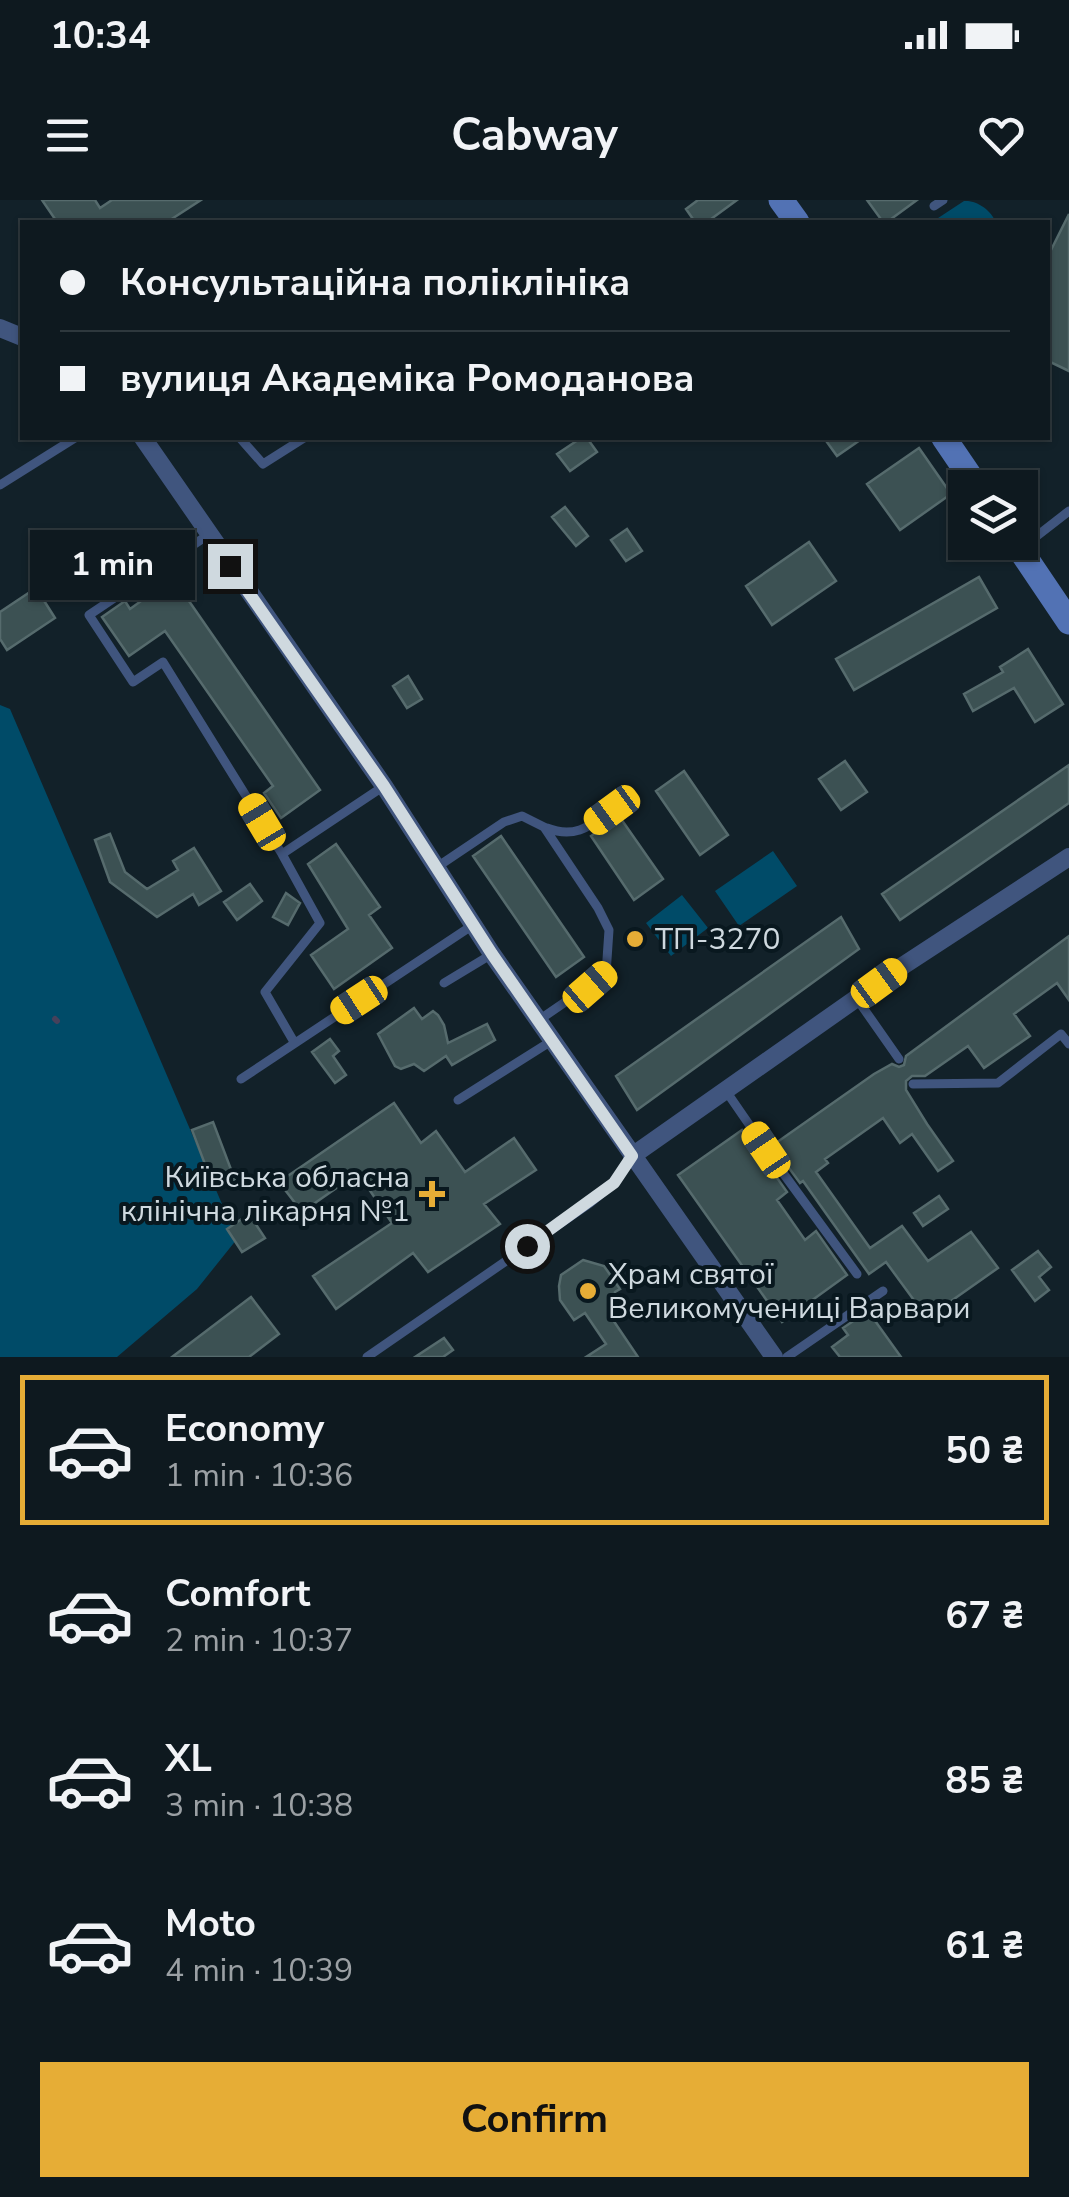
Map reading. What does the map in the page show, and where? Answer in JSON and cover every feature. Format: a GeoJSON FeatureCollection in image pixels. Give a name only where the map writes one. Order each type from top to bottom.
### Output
{"type":"FeatureCollection","features":[{"type":"Feature","properties":{"kind":"street"},"geometry":{"type":"LineString","coordinates":[[143,440],[384,786],[492,954],[774,1357]]}},
{"type":"Feature","properties":{"kind":"street"},"geometry":{"type":"LineString","coordinates":[[945,440],[966,470]]}},
{"type":"Feature","properties":{"kind":"street"},"geometry":{"type":"LineString","coordinates":[[1027,560],[1069,622]]}},
{"type":"Feature","properties":{"kind":"street"},"geometry":{"type":"LineString","coordinates":[[632,1156],[1069,857]]}},
{"type":"Feature","properties":{"kind":"lane"},"geometry":{"type":"LineString","coordinates":[[0,485],[72,440]]}},
{"type":"Feature","properties":{"kind":"lane"},"geometry":{"type":"LineString","coordinates":[[242,440],[262,464],[301,440]]}},
{"type":"Feature","properties":{"kind":"lane"},"geometry":{"type":"LineString","coordinates":[[1038,532],[1069,511]]}},
{"type":"Feature","properties":{"kind":"lane"},"geometry":{"type":"LineString","coordinates":[[208,535],[88,616],[133,682],[163,662],[282,854],[320,923],[266,992],[294,1042]]}},
{"type":"Feature","properties":{"kind":"lane"},"geometry":{"type":"LineString","coordinates":[[282,854],[384,786]]}},
{"type":"Feature","properties":{"kind":"lane"},"geometry":{"type":"LineString","coordinates":[[435,868],[504,822],[522,816],[562,834],[583,831],[612,810]]}},
{"type":"Feature","properties":{"kind":"lane"},"geometry":{"type":"LineString","coordinates":[[539,1020],[606,974],[609,960],[609,930],[544,827]]}},
{"type":"Feature","properties":{"kind":"lane"},"geometry":{"type":"LineString","coordinates":[[240,1079],[473,925]]}},
{"type":"Feature","properties":{"kind":"lane"},"geometry":{"type":"LineString","coordinates":[[444,983],[492,954]]}},
{"type":"Feature","properties":{"kind":"lane"},"geometry":{"type":"LineString","coordinates":[[857,999],[900,1060]]}},
{"type":"Feature","properties":{"kind":"lane"},"geometry":{"type":"LineString","coordinates":[[914,1084],[998,1083],[1061,1034],[1069,1044]]}},
{"type":"Feature","properties":{"kind":"lane"},"geometry":{"type":"LineString","coordinates":[[458,1100],[552,1040]]}},
{"type":"Feature","properties":{"kind":"lane"},"geometry":{"type":"LineString","coordinates":[[726,1090],[766,1150]]}},
{"type":"Feature","properties":{"kind":"lane"},"geometry":{"type":"LineString","coordinates":[[367,1357],[590,1203],[614,1183],[632,1156]]}},
{"type":"Feature","properties":{"kind":"lane"},"geometry":{"type":"LineString","coordinates":[[783,1173],[857,1274]]}},
{"type":"Feature","properties":{"kind":"lane"},"geometry":{"type":"LineString","coordinates":[[787,1357],[884,1291]]}},
{"type":"Feature","properties":{"kind":"shaded area"},"geometry":{"type":"Polygon","coordinates":[[[964,201],[983,207],[995,220],[935,220],[964,201]]]}},
{"type":"Feature","properties":{"kind":"shaded area"},"geometry":{"type":"Polygon","coordinates":[[[0,705],[10,709],[237,1239],[197,1289],[117,1357],[0,1357],[0,705]]]}},
{"type":"Feature","properties":{"kind":"shaded area"},"geometry":{"type":"Polygon","coordinates":[[[773,851],[797,886],[739,926],[715,891],[773,851]]]}},
{"type":"Feature","properties":{"kind":"shaded area"},"geometry":{"type":"Polygon","coordinates":[[[682,895],[708,928],[671,956],[646,923],[682,895]]]}},
{"type":"Feature","properties":{"kind":"building"},"geometry":{"type":"Polygon","coordinates":[[[42,200],[95,200],[100,208],[112,200],[201,200],[170,220],[56,220],[42,200]]]}},
{"type":"Feature","properties":{"kind":"building"},"geometry":{"type":"Polygon","coordinates":[[[698,200],[737,200],[710,220],[694,220],[686,209],[698,200]]]}},
{"type":"Feature","properties":{"kind":"building"},"geometry":{"type":"Polygon","coordinates":[[[867,200],[917,200],[890,220],[882,220],[867,200]]]}},
{"type":"Feature","properties":{"kind":"building"},"geometry":{"type":"Polygon","coordinates":[[[1069,214],[1069,371],[1050,362],[1050,252],[1069,214]]]}},
{"type":"Feature","properties":{"kind":"building"},"geometry":{"type":"Polygon","coordinates":[[[578,440],[588,440],[597,452],[570,471],[557,454],[578,440]]]}},
{"type":"Feature","properties":{"kind":"building"},"geometry":{"type":"Polygon","coordinates":[[[825,440],[860,440],[837,456],[825,440]]]}},
{"type":"Feature","properties":{"kind":"building"},"geometry":{"type":"Polygon","coordinates":[[[919,448],[948,490],[948,496],[900,530],[867,484],[919,448]]]}},
{"type":"Feature","properties":{"kind":"building"},"geometry":{"type":"Polygon","coordinates":[[[565,507],[588,536],[576,546],[552,517],[565,507]]]}},
{"type":"Feature","properties":{"kind":"building"},"geometry":{"type":"Polygon","coordinates":[[[627,529],[642,551],[626,561],[611,540],[627,529]]]}},
{"type":"Feature","properties":{"kind":"building"},"geometry":{"type":"Polygon","coordinates":[[[809,542],[836,581],[772,625],[746,586],[809,542]]]}},
{"type":"Feature","properties":{"kind":"building"},"geometry":{"type":"Polygon","coordinates":[[[979,577],[997,608],[854,690],[836,659],[979,577]]]}},
{"type":"Feature","properties":{"kind":"building"},"geometry":{"type":"Polygon","coordinates":[[[173,578],[320,790],[281,818],[264,793],[273,786],[165,631],[129,656],[102,617],[125,601],[130,609],[173,578]]]}},
{"type":"Feature","properties":{"kind":"building"},"geometry":{"type":"Polygon","coordinates":[[[36,588],[55,618],[7,650],[0,639],[0,612],[36,588]]]}},
{"type":"Feature","properties":{"kind":"building"},"geometry":{"type":"Polygon","coordinates":[[[1028,649],[1063,704],[1035,722],[1014,688],[973,711],[964,694],[1003,672],[1000,667],[1028,649]]]}},
{"type":"Feature","properties":{"kind":"building"},"geometry":{"type":"Polygon","coordinates":[[[408,676],[422,699],[407,708],[393,686],[408,676]]]}},
{"type":"Feature","properties":{"kind":"building"},"geometry":{"type":"Polygon","coordinates":[[[845,761],[867,792],[841,810],[819,779],[845,761]]]}},
{"type":"Feature","properties":{"kind":"building"},"geometry":{"type":"Polygon","coordinates":[[[1069,765],[1069,803],[900,920],[882,894],[1069,765]]]}},
{"type":"Feature","properties":{"kind":"building"},"geometry":{"type":"Polygon","coordinates":[[[684,771],[728,835],[700,855],[656,791],[684,771]]]}},
{"type":"Feature","properties":{"kind":"building"},"geometry":{"type":"Polygon","coordinates":[[[619,816],[663,879],[634,900],[591,836],[619,816]]]}},
{"type":"Feature","properties":{"kind":"building"},"geometry":{"type":"Polygon","coordinates":[[[110,834],[125,872],[147,889],[178,870],[173,861],[194,848],[221,891],[199,905],[193,894],[157,917],[110,882],[95,840],[110,834]]]}},
{"type":"Feature","properties":{"kind":"building"},"geometry":{"type":"Polygon","coordinates":[[[501,836],[584,957],[556,977],[473,856],[501,836]]]}},
{"type":"Feature","properties":{"kind":"building"},"geometry":{"type":"Polygon","coordinates":[[[336,844],[380,907],[369,915],[392,948],[334,989],[311,955],[348,929],[308,864],[336,844]]]}},
{"type":"Feature","properties":{"kind":"building"},"geometry":{"type":"Polygon","coordinates":[[[250,884],[262,901],[237,920],[224,902],[250,884]]]}},
{"type":"Feature","properties":{"kind":"building"},"geometry":{"type":"Polygon","coordinates":[[[286,893],[300,903],[288,925],[273,917],[286,893]]]}},
{"type":"Feature","properties":{"kind":"building"},"geometry":{"type":"Polygon","coordinates":[[[841,917],[859,949],[637,1110],[616,1076],[841,917]]]}},
{"type":"Feature","properties":{"kind":"building"},"geometry":{"type":"Polygon","coordinates":[[[1069,936],[1069,1000],[1057,983],[1014,1014],[1030,1036],[984,1068],[968,1046],[925,1076],[912,1076],[906,1081],[906,1090],[953,1161],[938,1171],[912,1134],[900,1143],[883,1118],[825,1159],[828,1163],[816,1172],[870,1248],[902,1226],[928,1261],[971,1232],[998,1268],[927,1318],[886,1262],[869,1274],[803,1181],[800,1183],[789,1168],[781,1165],[775,1175],[787,1192],[777,1200],[805,1240],[816,1231],[847,1275],[782,1322],[678,1175],[742,1130],[758,1153],[770,1156],[773,1145],[874,1074],[892,1064],[904,1065],[906,1056],[1069,936]]]}},
{"type":"Feature","properties":{"kind":"building"},"geometry":{"type":"Polygon","coordinates":[[[414,1008],[422,1019],[433,1011],[438,1015],[448,1043],[487,1024],[495,1040],[452,1065],[446,1056],[424,1071],[414,1064],[401,1069],[395,1066],[378,1034],[414,1008]]]}},
{"type":"Feature","properties":{"kind":"building"},"geometry":{"type":"Polygon","coordinates":[[[330,1039],[339,1051],[333,1056],[346,1075],[335,1083],[312,1052],[330,1039]]]}},
{"type":"Feature","properties":{"kind":"building"},"geometry":{"type":"Polygon","coordinates":[[[394,1103],[421,1143],[436,1131],[465,1172],[514,1138],[536,1170],[484,1204],[500,1224],[428,1272],[413,1253],[336,1309],[313,1276],[392,1223],[358,1173],[302,1212],[279,1182],[394,1103]]]}},
{"type":"Feature","properties":{"kind":"building"},"geometry":{"type":"Polygon","coordinates":[[[213,1122],[235,1180],[214,1188],[192,1130],[213,1122]]]}},
{"type":"Feature","properties":{"kind":"building"},"geometry":{"type":"Polygon","coordinates":[[[939,1196],[948,1209],[923,1226],[914,1213],[939,1196]]]}},
{"type":"Feature","properties":{"kind":"building"},"geometry":{"type":"Polygon","coordinates":[[[249,1214],[265,1238],[242,1252],[227,1229],[249,1214]]]}},
{"type":"Feature","properties":{"kind":"building"},"geometry":{"type":"Polygon","coordinates":[[[1038,1251],[1051,1267],[1039,1277],[1049,1290],[1035,1301],[1012,1270],[1038,1251]]]}},
{"type":"Feature","properties":{"kind":"building","name":"Храм святої Великомучениці Варвари"},"geometry":{"type":"Polygon","coordinates":[[[583,1260],[604,1266],[620,1289],[615,1292],[618,1308],[609,1314],[638,1357],[586,1357],[606,1344],[585,1313],[574,1320],[560,1300],[559,1286],[561,1275],[583,1260]]]}},
{"type":"Feature","properties":{"kind":"building"},"geometry":{"type":"Polygon","coordinates":[[[251,1297],[279,1334],[249,1357],[172,1357],[251,1297]]]}},
{"type":"Feature","properties":{"kind":"building"},"geometry":{"type":"Polygon","coordinates":[[[868,1311],[901,1357],[840,1357],[832,1347],[848,1335],[843,1328],[868,1311]]]}},
{"type":"Feature","properties":{"kind":"building"},"geometry":{"type":"Polygon","coordinates":[[[444,1338],[453,1350],[443,1357],[415,1357],[444,1338]]]}},
{"type":"Feature","properties":{"kind":"place","name":"ТП-3270"},"geometry":{"type":"Point","coordinates":[635,939]}},
{"type":"Feature","properties":{"kind":"place","name":"Київська обласна клінічна лікарня №1"},"geometry":{"type":"Point","coordinates":[432,1194]}},
{"type":"Feature","properties":{"kind":"place","name":"Храм святої Великомучениці Варвари"},"geometry":{"type":"Point","coordinates":[588,1291]}},
{"type":"Feature","properties":{"kind":"route"},"geometry":{"type":"LineString","coordinates":[[230,566],[384,786],[492,954],[632,1156],[614,1183],[527,1246]]}}]}
